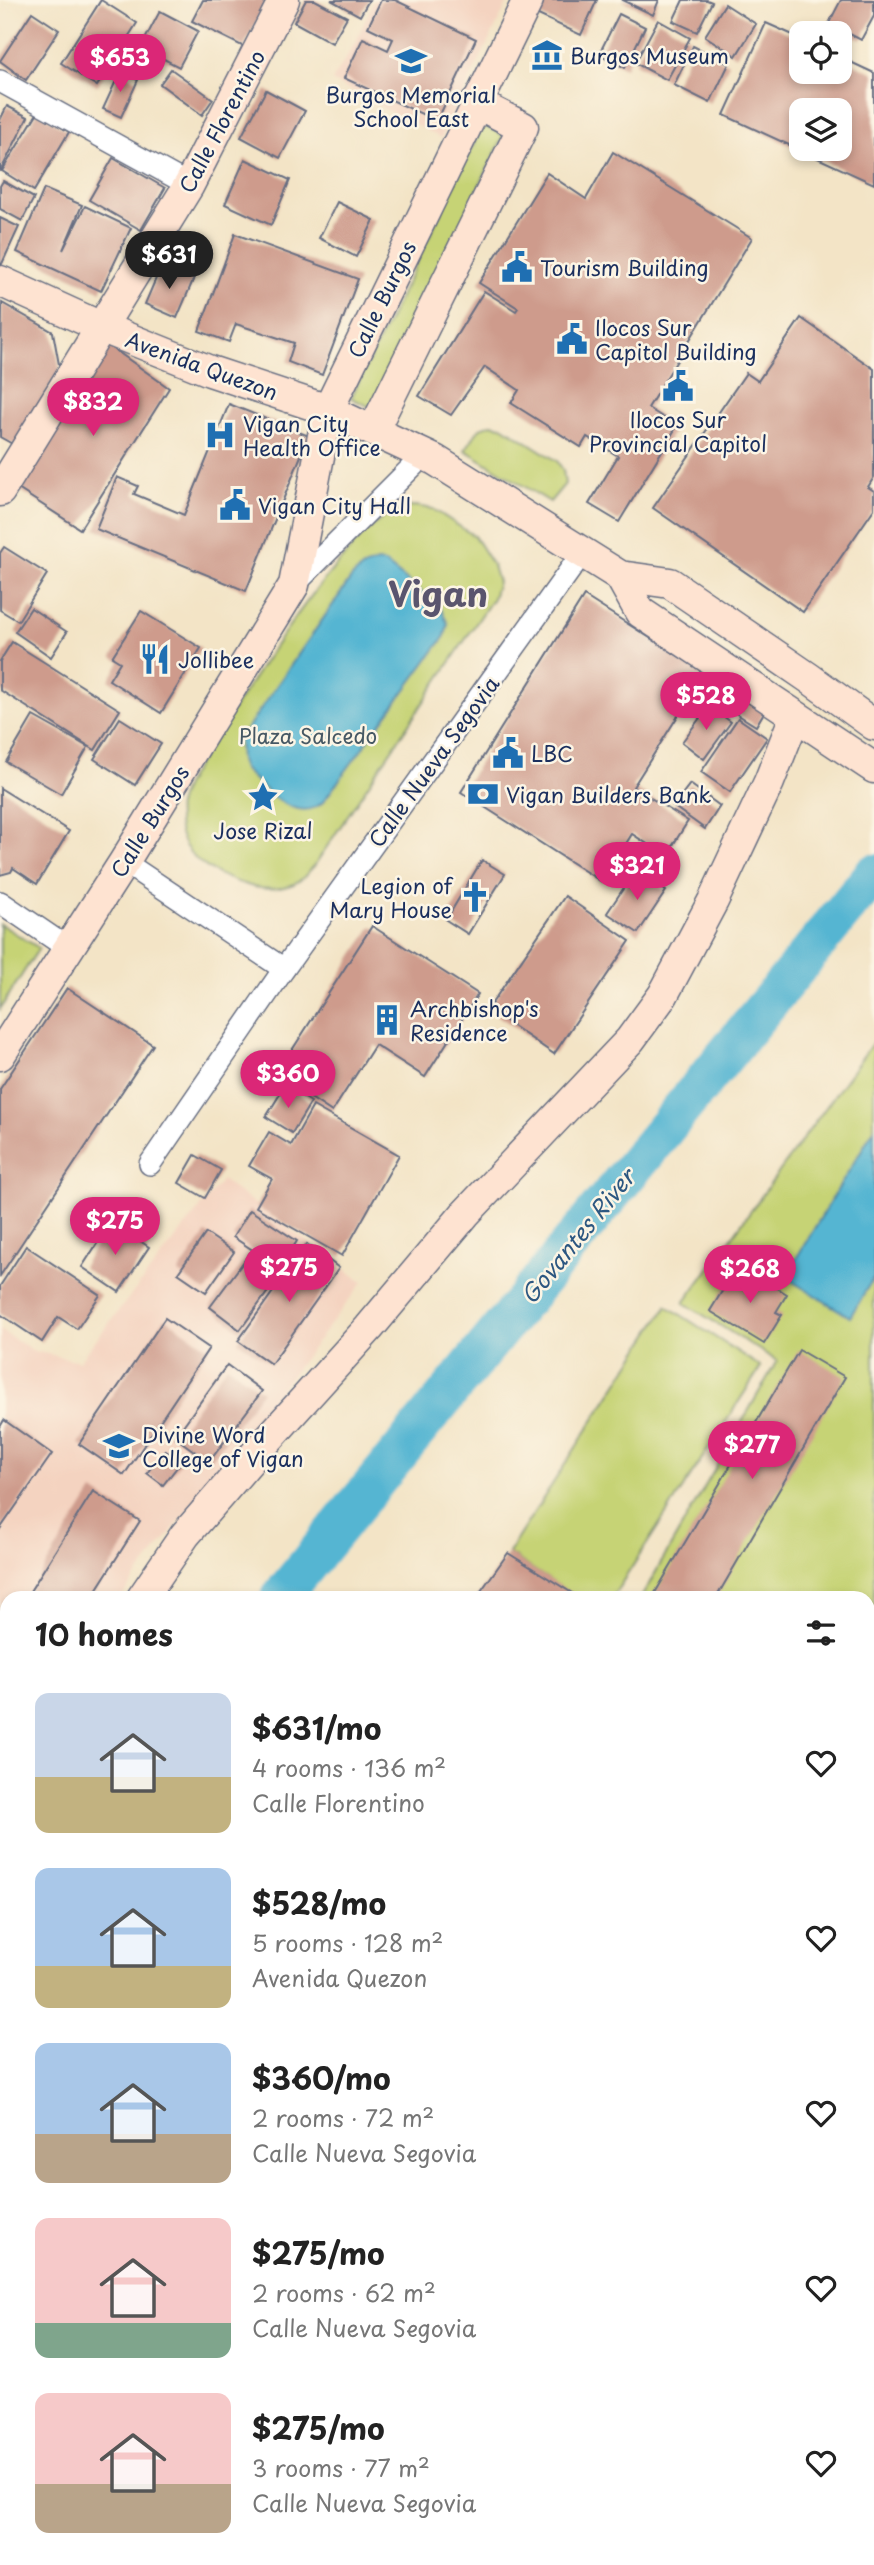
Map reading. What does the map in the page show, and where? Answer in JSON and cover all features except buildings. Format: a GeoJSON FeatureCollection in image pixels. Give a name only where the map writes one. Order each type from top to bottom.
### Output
{"type":"FeatureCollection","features":[{"type":"Feature","properties":{"kind":"street","name":"Calle Florentino"},"geometry":{"type":"LineString","coordinates":[[0,491],[189,185],[284,0]]}},
{"type":"Feature","properties":{"kind":"street","name":"Calle Burgos"},"geometry":{"type":"LineString","coordinates":[[294,585],[328,410],[528,0]]}},
{"type":"Feature","properties":{"kind":"street"},"geometry":{"type":"LineString","coordinates":[[0,81],[189,185]]}},
{"type":"Feature","properties":{"kind":"street"},"geometry":{"type":"LineString","coordinates":[[373,430],[523,127],[476,103]]}},
{"type":"Feature","properties":{"kind":"street","name":"Avenida Quezon"},"geometry":{"type":"LineString","coordinates":[[0,281],[103,328],[210,371],[328,410],[444,465],[620,576],[670,583],[874,725]]}},
{"type":"Feature","properties":{"kind":"street","name":"Calle Burgos"},"geometry":{"type":"LineString","coordinates":[[0,1055],[124,862],[294,585],[424,455]]}},
{"type":"Feature","properties":{"kind":"street","name":"Calle Nueva Segovia"},"geometry":{"type":"LineString","coordinates":[[150,1164],[284,969],[583,552]]}},
{"type":"Feature","properties":{"kind":"street","name":"Avenida Quezon"},"geometry":{"type":"LineString","coordinates":[[620,576],[640,612],[795,716],[872,762]]}},
{"type":"Feature","properties":{"kind":"street"},"geometry":{"type":"LineString","coordinates":[[147,1591],[185,1535],[262,1445],[369,1328],[465,1214],[630,1040],[663,995],[713,901],[769,782],[795,716]]}},
{"type":"Feature","properties":{"kind":"street"},"geometry":{"type":"LineString","coordinates":[[124,862],[284,969]]}},
{"type":"Feature","properties":{"kind":"street"},"geometry":{"type":"LineString","coordinates":[[0,902],[69,948]]}},
{"type":"Feature","properties":{"kind":"shaded area","name":"Burgos Memorial School East"},"geometry":{"type":"Polygon","coordinates":[[[374,0],[509,0],[441,138],[332,81],[356,41],[374,0]]]}},
{"type":"Feature","properties":{"kind":"shaded area","name":"Divine Word College of Vigan"},"geometry":{"type":"Polygon","coordinates":[[[222,1180],[363,1282],[125,1591],[0,1591],[0,1330],[34,1351],[79,1361],[222,1180]]]}},
{"type":"Feature","properties":{"kind":"green space"},"geometry":{"type":"Polygon","coordinates":[[[483,125],[504,135],[372,408],[351,398],[483,125]]]}},
{"type":"Feature","properties":{"kind":"green space"},"geometry":{"type":"Polygon","coordinates":[[[491,424],[502,426],[557,461],[563,470],[565,484],[550,502],[465,450],[480,428],[491,424]]]}},
{"type":"Feature","properties":{"kind":"green space","name":"Plaza Salcedo"},"geometry":{"type":"Polygon","coordinates":[[[415,506],[433,509],[474,536],[493,566],[498,582],[493,598],[314,866],[303,878],[287,887],[266,889],[235,881],[212,871],[193,855],[180,834],[178,807],[190,777],[267,658],[322,582],[380,521],[400,509],[415,506]]]}},
{"type":"Feature","properties":{"kind":"green space"},"geometry":{"type":"Polygon","coordinates":[[[0,924],[39,948],[0,1009],[0,924]]]}},
{"type":"Feature","properties":{"kind":"green space"},"geometry":{"type":"Polygon","coordinates":[[[874,1041],[874,1591],[645,1591],[777,1361],[684,1303],[874,1041]]]}},
{"type":"Feature","properties":{"kind":"green space"},"geometry":{"type":"Polygon","coordinates":[[[667,1306],[761,1367],[617,1591],[566,1591],[508,1553],[667,1306]]]}},
{"type":"Feature","properties":{"kind":"water"},"geometry":{"type":"Polygon","coordinates":[[[377,562],[385,563],[440,607],[448,624],[445,636],[323,802],[302,810],[292,807],[270,794],[243,769],[239,740],[352,577],[363,567],[377,562]]]}},
{"type":"Feature","properties":{"kind":"water"},"geometry":{"type":"Polygon","coordinates":[[[874,1129],[874,1277],[850,1317],[785,1277],[874,1129]]]}},
{"type":"Feature","properties":{"kind":"waterway","name":"Govantes River"},"geometry":{"type":"LineString","coordinates":[[286,1591],[874,874]]}},
{"type":"Feature","properties":{"kind":"place","name":"Burgos Museum"},"geometry":{"type":"Point","coordinates":[547,55]}},
{"type":"Feature","properties":{"kind":"place","name":"Burgos Memorial School East"},"geometry":{"type":"Point","coordinates":[411,61]}},
{"type":"Feature","properties":{"kind":"place","name":"Tourism Building"},"geometry":{"type":"Point","coordinates":[517,267]}},
{"type":"Feature","properties":{"kind":"place","name":"Ilocos Sur Capitol Building"},"geometry":{"type":"Point","coordinates":[572,339]}},
{"type":"Feature","properties":{"kind":"place","name":"Ilocos Sur Provincial Capitol"},"geometry":{"type":"Point","coordinates":[678,386]}},
{"type":"Feature","properties":{"kind":"place","name":"Vigan City Health Office"},"geometry":{"type":"Point","coordinates":[220,435]}},
{"type":"Feature","properties":{"kind":"place","name":"Vigan City Hall"},"geometry":{"type":"Point","coordinates":[235,505]}},
{"type":"Feature","properties":{"kind":"place","name":"Jollibee"},"geometry":{"type":"Point","coordinates":[155,659]}},
{"type":"Feature","properties":{"kind":"place","name":"LBC"},"geometry":{"type":"Point","coordinates":[508,753]}},
{"type":"Feature","properties":{"kind":"place","name":"Vigan Builders Bank"},"geometry":{"type":"Point","coordinates":[483,794]}},
{"type":"Feature","properties":{"kind":"place","name":"Jose Rizal"},"geometry":{"type":"Point","coordinates":[263,797]}},
{"type":"Feature","properties":{"kind":"place","name":"Legion of Mary House"},"geometry":{"type":"Point","coordinates":[475,897]}},
{"type":"Feature","properties":{"kind":"place","name":"Archbishop's Residence"},"geometry":{"type":"Point","coordinates":[387,1020]}},
{"type":"Feature","properties":{"kind":"place","name":"Divine Word College of Vigan"},"geometry":{"type":"Point","coordinates":[119,1446]}},
{"type":"Feature","properties":{"kind":"district","name":"Vigan"},"geometry":{"type":"Point","coordinates":[438,592]}}]}
